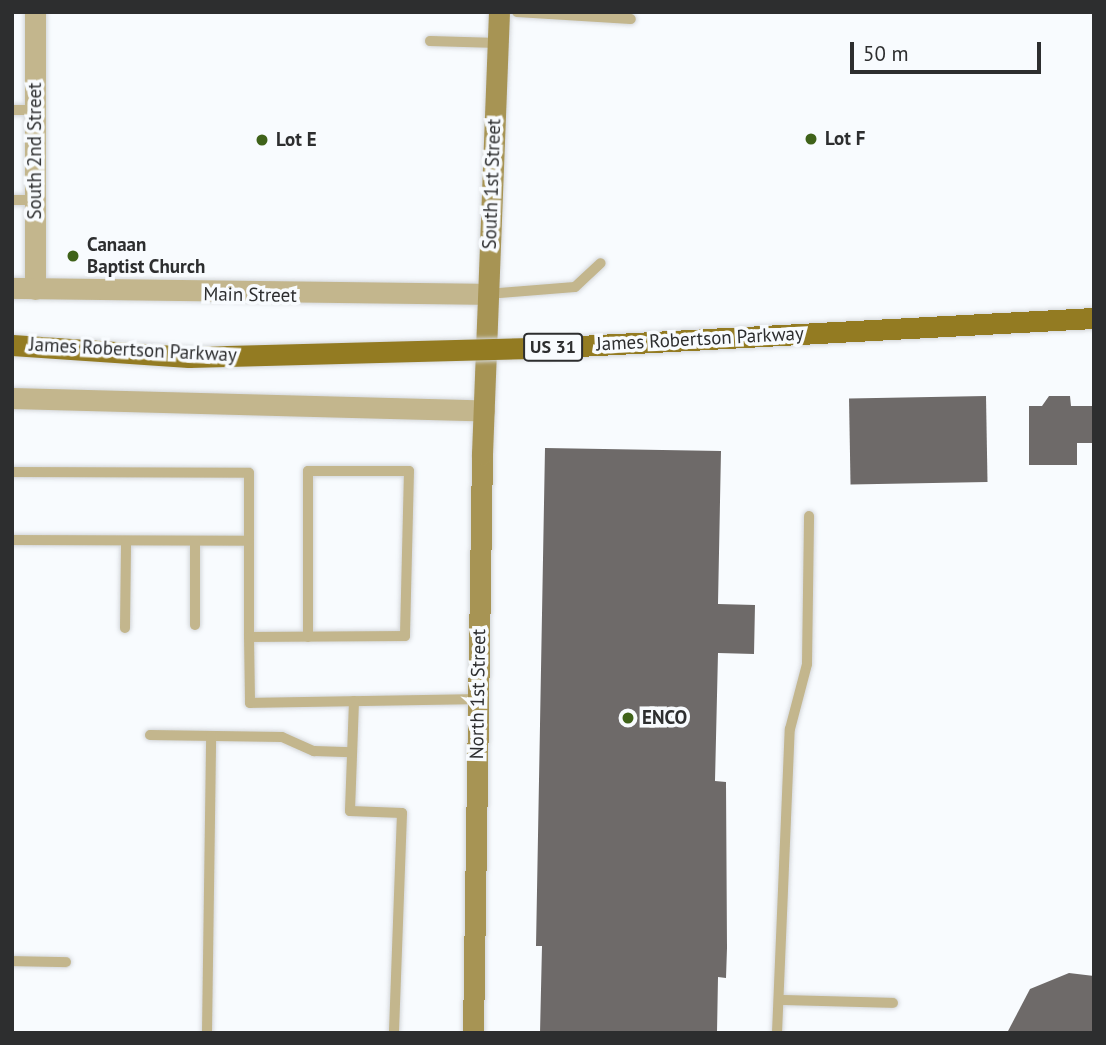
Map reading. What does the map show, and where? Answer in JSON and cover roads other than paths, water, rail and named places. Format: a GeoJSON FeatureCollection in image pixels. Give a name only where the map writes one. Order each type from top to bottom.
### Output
{"type":"FeatureCollection","features":[{"type":"Feature","properties":{"kind":"main road","name":"James Robertson Parkway"},"geometry":{"type":"LineString","coordinates":[[12,345],[189,357],[543,348],[1094,318]]}},
{"type":"Feature","properties":{"kind":"street","name":"South 2nd Street"},"geometry":{"type":"LineString","coordinates":[[35,12],[35,289]]}},
{"type":"Feature","properties":{"kind":"street","name":"South 1st Street"},"geometry":{"type":"LineString","coordinates":[[486,356],[499,12]]}},
{"type":"Feature","properties":{"kind":"street","name":"Main Street"},"geometry":{"type":"LineString","coordinates":[[12,288],[487,294]]}},
{"type":"Feature","properties":{"kind":"street","name":"North 1st Street"},"geometry":{"type":"LineString","coordinates":[[473,1033],[486,356]]}},
{"type":"Feature","properties":{"kind":"street"},"geometry":{"type":"LineString","coordinates":[[12,398],[484,410]]}},
{"type":"Feature","properties":{"kind":"lane"},"geometry":{"type":"LineString","coordinates":[[517,12],[631,19]]}},
{"type":"Feature","properties":{"kind":"lane"},"geometry":{"type":"LineString","coordinates":[[430,41],[498,43]]}},
{"type":"Feature","properties":{"kind":"lane"},"geometry":{"type":"LineString","coordinates":[[12,110],[35,110]]}},
{"type":"Feature","properties":{"kind":"lane"},"geometry":{"type":"LineString","coordinates":[[12,200],[35,200]]}},
{"type":"Feature","properties":{"kind":"lane"},"geometry":{"type":"LineString","coordinates":[[487,294],[575,287],[601,263]]}},
{"type":"Feature","properties":{"kind":"lane"},"geometry":{"type":"LineString","coordinates":[[248,637],[308,637],[405,636],[409,471],[308,471],[308,637]]}},
{"type":"Feature","properties":{"kind":"lane"},"geometry":{"type":"LineString","coordinates":[[12,472],[249,472],[250,702],[478,699]]}},
{"type":"Feature","properties":{"kind":"lane"},"geometry":{"type":"LineString","coordinates":[[777,1033],[790,729],[807,664],[809,516]]}},
{"type":"Feature","properties":{"kind":"lane"},"geometry":{"type":"LineString","coordinates":[[12,540],[249,541]]}},
{"type":"Feature","properties":{"kind":"lane"},"geometry":{"type":"LineString","coordinates":[[125,541],[125,628]]}},
{"type":"Feature","properties":{"kind":"lane"},"geometry":{"type":"LineString","coordinates":[[195,541],[195,625]]}},
{"type":"Feature","properties":{"kind":"lane"},"geometry":{"type":"LineString","coordinates":[[354,701],[350,811],[402,813],[394,1033]]}},
{"type":"Feature","properties":{"kind":"lane"},"geometry":{"type":"LineString","coordinates":[[150,735],[282,737],[314,751],[352,752]]}},
{"type":"Feature","properties":{"kind":"lane"},"geometry":{"type":"LineString","coordinates":[[206,1033],[211,736]]}},
{"type":"Feature","properties":{"kind":"lane"},"geometry":{"type":"LineString","coordinates":[[12,961],[66,962]]}},
{"type":"Feature","properties":{"kind":"lane"},"geometry":{"type":"LineString","coordinates":[[779,1000],[893,1003]]}},
{"type":"Feature","properties":{"kind":"place","name":"Lot F"},"geometry":{"type":"Point","coordinates":[811,139]}},
{"type":"Feature","properties":{"kind":"place","name":"Lot E"},"geometry":{"type":"Point","coordinates":[262,140]}},
{"type":"Feature","properties":{"kind":"place","name":"Canaan Baptist Church"},"geometry":{"type":"Point","coordinates":[73,256]}},
{"type":"Feature","properties":{"kind":"place","name":"ENCO"},"geometry":{"type":"Point","coordinates":[628,718]}}]}
